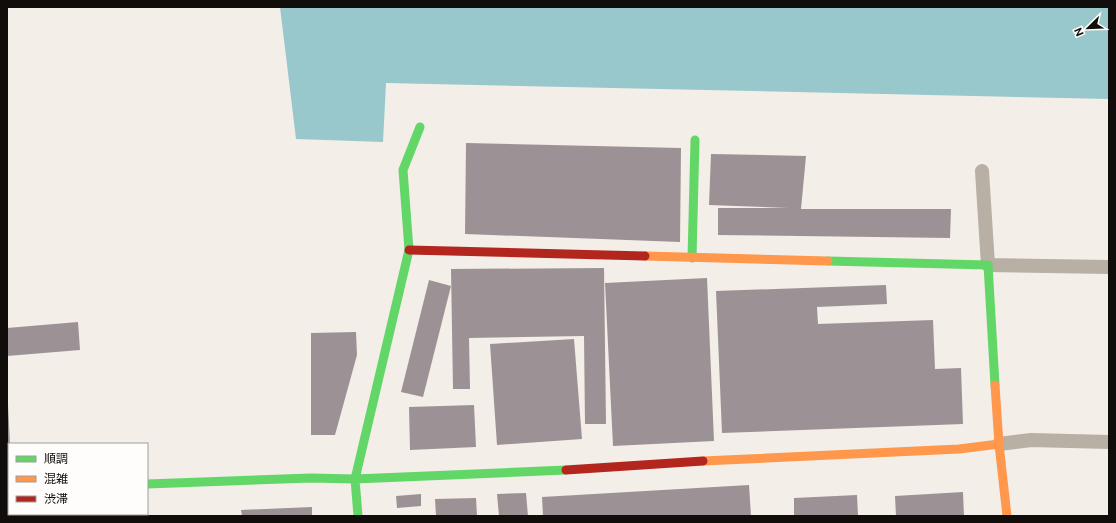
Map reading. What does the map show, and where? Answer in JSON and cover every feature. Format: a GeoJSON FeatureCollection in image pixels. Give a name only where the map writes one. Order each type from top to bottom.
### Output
{"type":"FeatureCollection","features":[{"type":"Feature","properties":{"kind":"street"},"geometry":{"type":"LineString","coordinates":[[358,516],[355,478],[409,250],[403,170],[420,127]]}},
{"type":"Feature","properties":{"kind":"street"},"geometry":{"type":"LineString","coordinates":[[692,258],[695,140]]}},
{"type":"Feature","properties":{"kind":"street"},"geometry":{"type":"LineString","coordinates":[[982,171],[999,444],[1008,516]]}},
{"type":"Feature","properties":{"kind":"street"},"geometry":{"type":"LineString","coordinates":[[409,250],[1109,267]]}},
{"type":"Feature","properties":{"kind":"street"},"geometry":{"type":"LineString","coordinates":[[148,484],[311,478],[355,478],[624,467],[688,462],[959,449],[1031,440],[1109,442]]}},
{"type":"Feature","properties":{"kind":"water"},"geometry":{"type":"Polygon","coordinates":[[[280,7],[1109,7],[1109,99],[386,83],[383,142],[296,139],[280,7]]]}},
{"type":"Feature","properties":{"kind":"building"},"geometry":{"type":"Polygon","coordinates":[[[466,143],[681,148],[680,242],[465,234],[466,143]]]}},
{"type":"Feature","properties":{"kind":"building"},"geometry":{"type":"Polygon","coordinates":[[[711,154],[806,156],[801,209],[951,209],[950,238],[718,235],[718,208],[788,208],[709,205],[711,154]]]}},
{"type":"Feature","properties":{"kind":"building"},"geometry":{"type":"Polygon","coordinates":[[[604,268],[606,424],[585,424],[584,336],[469,338],[470,389],[453,389],[451,269],[604,268]]]}},
{"type":"Feature","properties":{"kind":"building"},"geometry":{"type":"Polygon","coordinates":[[[707,278],[714,441],[613,446],[605,283],[707,278]]]}},
{"type":"Feature","properties":{"kind":"building"},"geometry":{"type":"Polygon","coordinates":[[[429,280],[451,286],[423,397],[401,392],[429,280]]]}},
{"type":"Feature","properties":{"kind":"building"},"geometry":{"type":"Polygon","coordinates":[[[886,285],[887,304],[817,307],[818,324],[933,320],[935,369],[961,368],[963,424],[722,433],[716,291],[886,285]]]}},
{"type":"Feature","properties":{"kind":"building"},"geometry":{"type":"Polygon","coordinates":[[[78,322],[80,350],[7,356],[7,328],[78,322]]]}},
{"type":"Feature","properties":{"kind":"building"},"geometry":{"type":"Polygon","coordinates":[[[356,332],[357,355],[335,435],[311,435],[311,333],[356,332]]]}},
{"type":"Feature","properties":{"kind":"building"},"geometry":{"type":"Polygon","coordinates":[[[574,339],[582,439],[497,445],[490,344],[574,339]]]}},
{"type":"Feature","properties":{"kind":"building"},"geometry":{"type":"Polygon","coordinates":[[[8,404],[10,443],[8,443],[7,462],[8,404]]]}},
{"type":"Feature","properties":{"kind":"building"},"geometry":{"type":"Polygon","coordinates":[[[474,405],[476,447],[410,450],[409,407],[474,405]]]}},
{"type":"Feature","properties":{"kind":"building"},"geometry":{"type":"Polygon","coordinates":[[[749,485],[751,516],[543,516],[542,497],[749,485]]]}},
{"type":"Feature","properties":{"kind":"building"},"geometry":{"type":"Polygon","coordinates":[[[963,492],[964,516],[896,516],[895,496],[963,492]]]}},
{"type":"Feature","properties":{"kind":"building"},"geometry":{"type":"Polygon","coordinates":[[[526,493],[528,516],[499,516],[497,494],[526,493]]]}},
{"type":"Feature","properties":{"kind":"building"},"geometry":{"type":"Polygon","coordinates":[[[421,494],[421,506],[397,508],[396,496],[421,494]]]}},
{"type":"Feature","properties":{"kind":"building"},"geometry":{"type":"Polygon","coordinates":[[[857,495],[858,516],[794,516],[794,498],[857,495]]]}},
{"type":"Feature","properties":{"kind":"building"},"geometry":{"type":"Polygon","coordinates":[[[476,498],[477,516],[436,516],[435,499],[476,498]]]}},
{"type":"Feature","properties":{"kind":"building"},"geometry":{"type":"Polygon","coordinates":[[[312,507],[312,516],[242,516],[241,510],[312,507]]]}},
{"type":"Feature","properties":{"kind":"building"},"geometry":{"type":"Polygon","coordinates":[[[7,514],[45,515],[45,516],[7,516],[7,514]]]}},
{"type":"Feature","properties":{"kind":"building"},"geometry":{"type":"Polygon","coordinates":[[[97,515],[111,515],[111,516],[97,515]]]}},
{"type":"Feature","properties":{"kind":"building"},"geometry":{"type":"Polygon","coordinates":[[[120,515],[136,515],[136,516],[120,515]]]}},
{"type":"Feature","properties":{"kind":"traffic: fast"},"geometry":{"type":"LineString","coordinates":[[358,516],[355,479],[409,250],[403,170],[420,127]]}},
{"type":"Feature","properties":{"kind":"traffic: fast"},"geometry":{"type":"LineString","coordinates":[[692,258],[695,140]]}},
{"type":"Feature","properties":{"kind":"traffic: fast"},"geometry":{"type":"LineString","coordinates":[[828,261],[988,265],[995,385]]}},
{"type":"Feature","properties":{"kind":"traffic: fast"},"geometry":{"type":"LineString","coordinates":[[148,484],[311,478],[355,479],[566,470]]}},
{"type":"Feature","properties":{"kind":"traffic: slow"},"geometry":{"type":"LineString","coordinates":[[645,256],[828,261]]}},
{"type":"Feature","properties":{"kind":"traffic: slow"},"geometry":{"type":"LineString","coordinates":[[995,385],[999,444],[1007,516]]}},
{"type":"Feature","properties":{"kind":"traffic: slow"},"geometry":{"type":"LineString","coordinates":[[703,461],[959,449],[999,444]]}},
{"type":"Feature","properties":{"kind":"traffic: jam"},"geometry":{"type":"LineString","coordinates":[[409,250],[645,256]]}},
{"type":"Feature","properties":{"kind":"traffic: jam"},"geometry":{"type":"LineString","coordinates":[[566,470],[703,461]]}}]}
